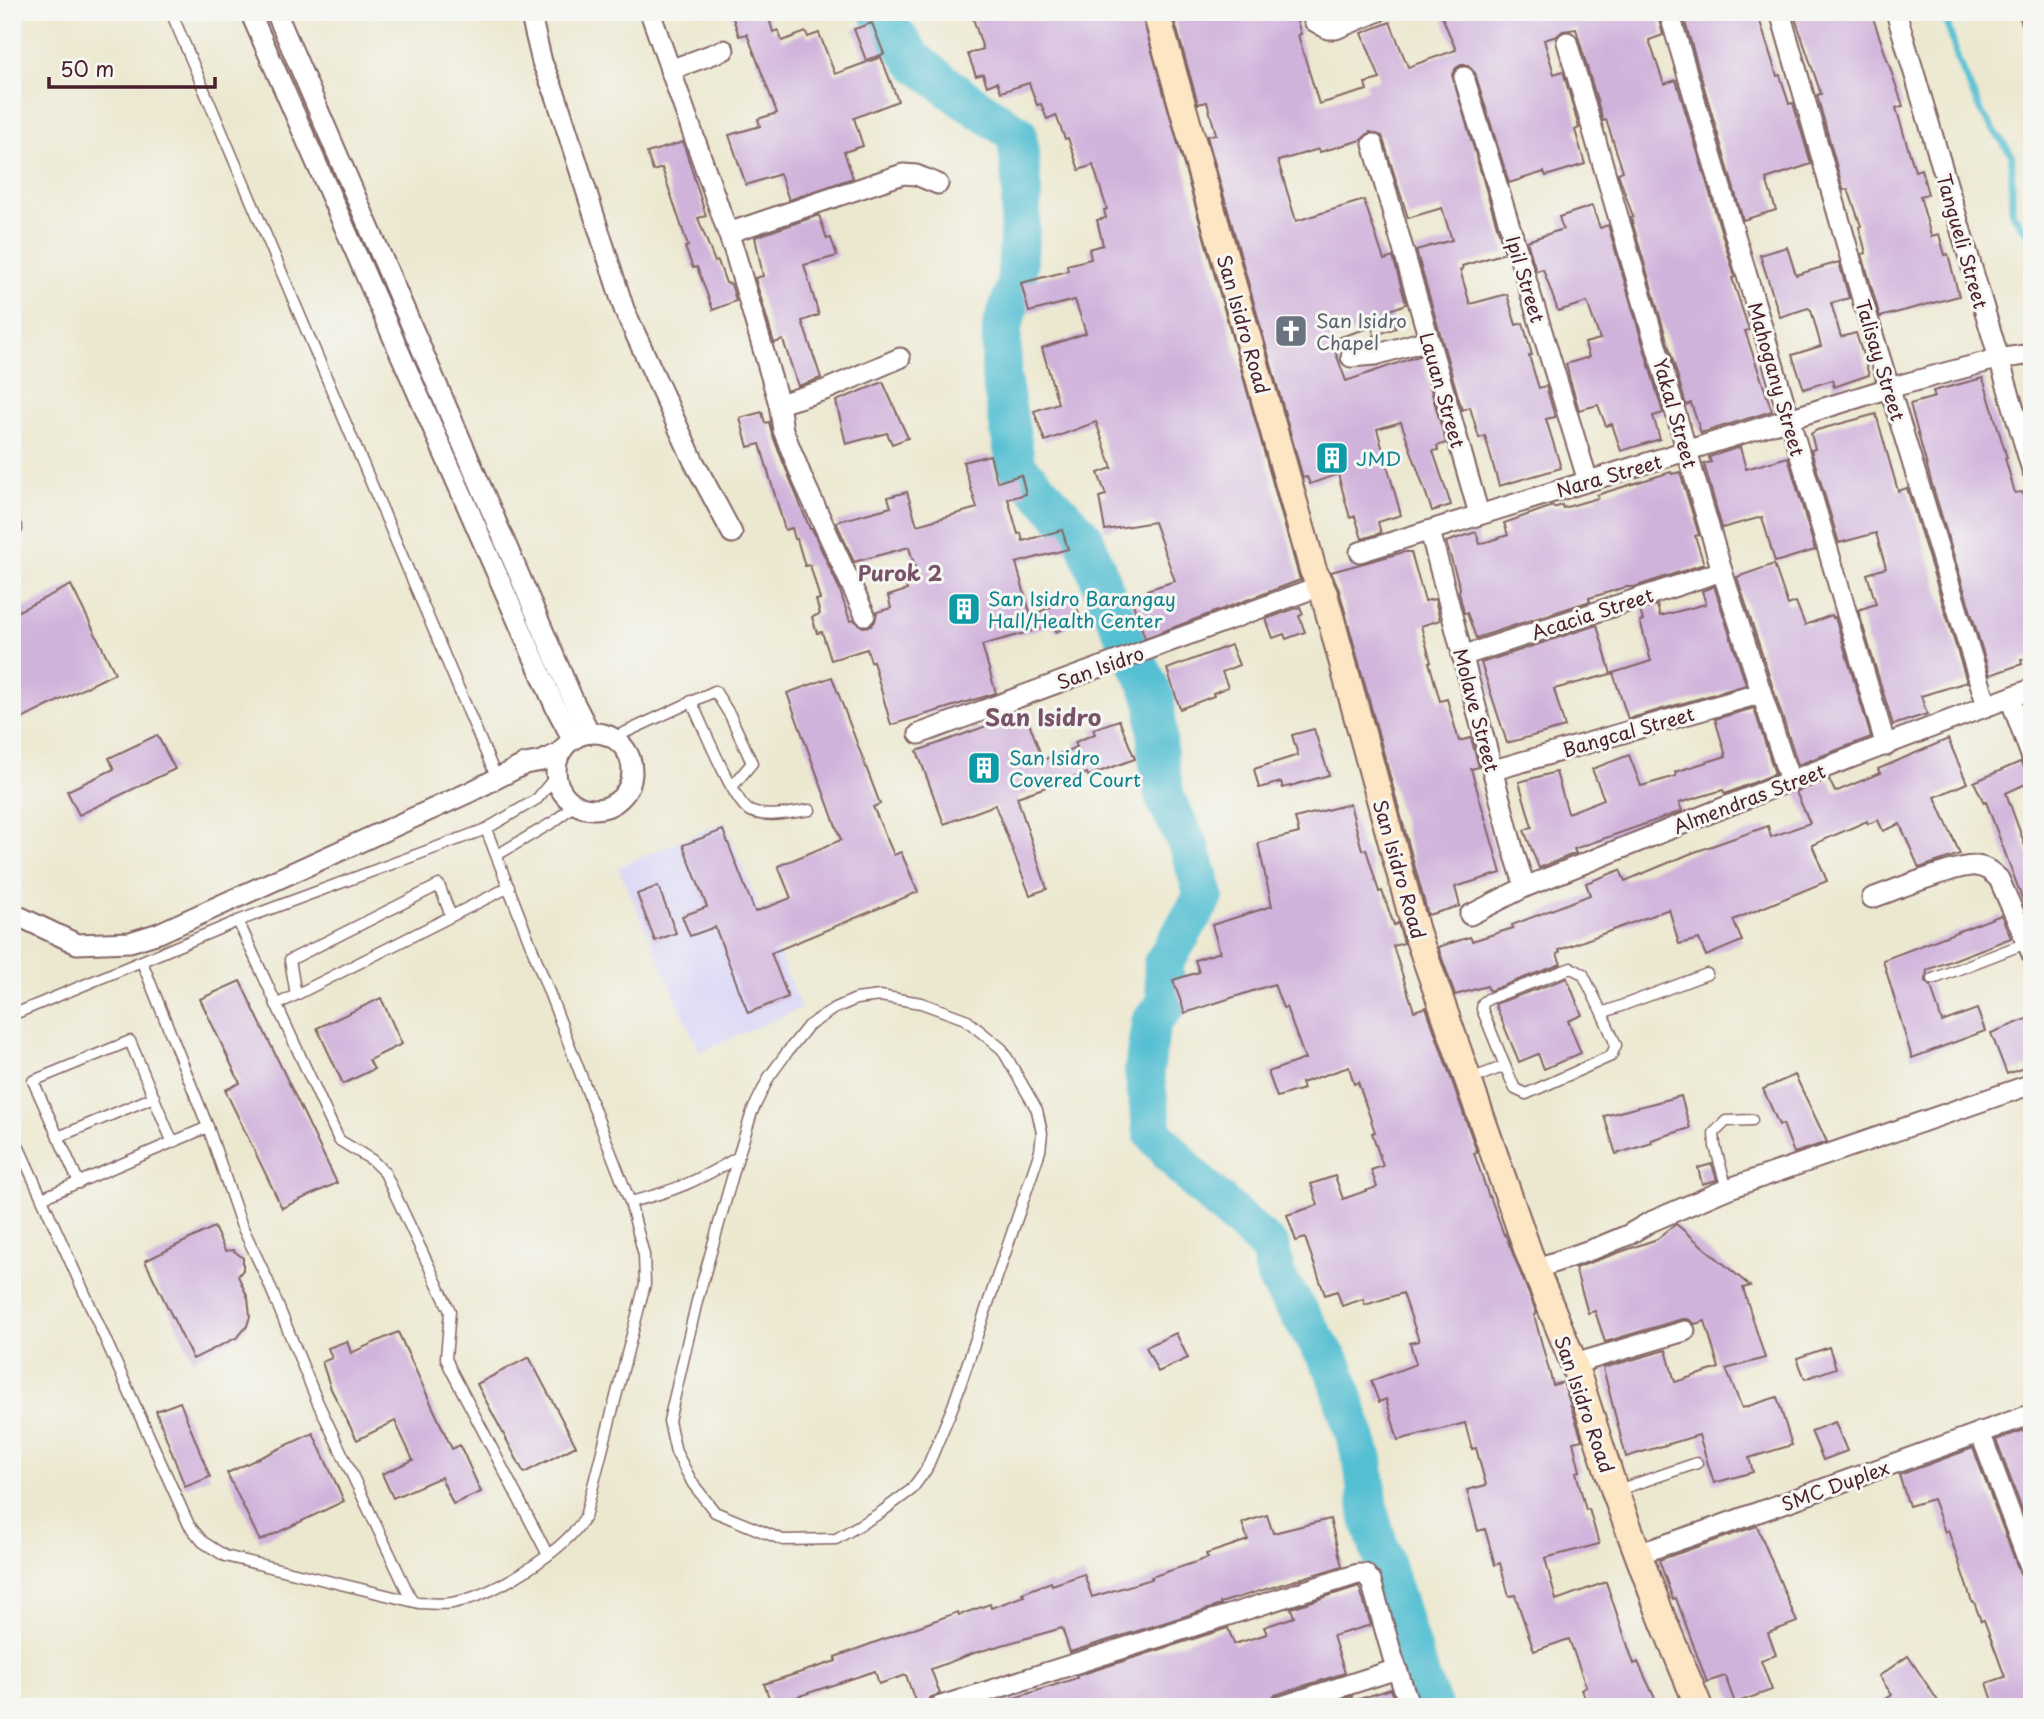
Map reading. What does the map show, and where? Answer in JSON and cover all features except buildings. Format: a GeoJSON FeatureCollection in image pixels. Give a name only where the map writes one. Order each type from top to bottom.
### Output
{"type":"FeatureCollection","features":[{"type":"Feature","properties":{"kind":"main road","name":"San Isidro Road"},"geometry":{"type":"LineString","coordinates":[[1156,12],[1416,931],[1535,1269],[1574,1364],[1615,1492],[1699,1707]]}},
{"type":"Feature","properties":{"kind":"street"},"geometry":{"type":"LineString","coordinates":[[250,12],[538,668],[575,742]]}},
{"type":"Feature","properties":{"kind":"street"},"geometry":{"type":"LineString","coordinates":[[12,913],[77,944],[130,942],[159,933],[497,780],[525,764],[542,761],[575,742],[613,738],[623,745],[629,755],[633,767],[632,779],[628,791],[620,800],[610,807],[598,810],[575,804],[559,787],[556,764],[575,742],[574,702],[276,12]]}},
{"type":"Feature","properties":{"kind":"street"},"geometry":{"type":"LineString","coordinates":[[530,12],[542,62],[624,309],[694,462],[732,533]]}},
{"type":"Feature","properties":{"kind":"street"},"geometry":{"type":"LineString","coordinates":[[650,12],[728,233],[779,404],[783,430],[864,615]]}},
{"type":"Feature","properties":{"kind":"street"},"geometry":{"type":"LineString","coordinates":[[1311,12],[1314,21],[1328,29],[1336,29],[1377,12]]}},
{"type":"Feature","properties":{"kind":"street","name":"Mahogany Street"},"geometry":{"type":"LineString","coordinates":[[1669,12],[1886,746]]}},
{"type":"Feature","properties":{"kind":"street","name":"Talisay Street"},"geometry":{"type":"LineString","coordinates":[[1780,12],[1889,388],[1987,706]]}},
{"type":"Feature","properties":{"kind":"street","name":"Tangueli Street"},"geometry":{"type":"LineString","coordinates":[[1896,12],[2032,470]]}},
{"type":"Feature","properties":{"kind":"street"},"geometry":{"type":"LineString","coordinates":[[2029,12],[2032,21]]}},
{"type":"Feature","properties":{"kind":"street","name":"Yakal Street"},"geometry":{"type":"LineString","coordinates":[[1567,42],[1722,571],[1790,781]]}},
{"type":"Feature","properties":{"kind":"street"},"geometry":{"type":"LineString","coordinates":[[670,70],[724,50]]}},
{"type":"Feature","properties":{"kind":"street","name":"Ipil Street"},"geometry":{"type":"LineString","coordinates":[[1464,76],[1588,481]]}},
{"type":"Feature","properties":{"kind":"street","name":"Lauan Street"},"geometry":{"type":"LineString","coordinates":[[1373,144],[1479,514]]}},
{"type":"Feature","properties":{"kind":"street"},"geometry":{"type":"LineString","coordinates":[[728,233],[902,174],[916,175],[938,184]]}},
{"type":"Feature","properties":{"kind":"street"},"geometry":{"type":"LineString","coordinates":[[1351,357],[1375,355],[1428,340]]}},
{"type":"Feature","properties":{"kind":"street","name":"Nara Street"},"geometry":{"type":"LineString","coordinates":[[1360,552],[1889,388],[1997,359],[2032,354]]}},
{"type":"Feature","properties":{"kind":"street"},"geometry":{"type":"LineString","coordinates":[[779,404],[825,390],[900,358]]}},
{"type":"Feature","properties":{"kind":"street","name":"Molave Street"},"geometry":{"type":"LineString","coordinates":[[1430,531],[1525,887]]}},
{"type":"Feature","properties":{"kind":"street","name":"Acacia Street"},"geometry":{"type":"LineString","coordinates":[[1462,656],[1722,571]]}},
{"type":"Feature","properties":{"kind":"street","name":"San Isidro"},"geometry":{"type":"LineString","coordinates":[[919,734],[1320,586]]}},
{"type":"Feature","properties":{"kind":"street","name":"Almendras Street"},"geometry":{"type":"LineString","coordinates":[[1470,915],[1525,887],[2032,688]]}},
{"type":"Feature","properties":{"kind":"street","name":"Bangcal Street"},"geometry":{"type":"LineString","coordinates":[[1494,770],[1762,693]]}},
{"type":"Feature","properties":{"kind":"street"},"geometry":{"type":"LineString","coordinates":[[2010,698],[2032,758]]}},
{"type":"Feature","properties":{"kind":"street"},"geometry":{"type":"LineString","coordinates":[[1871,898],[1957,869],[1984,867],[1999,879],[2029,949]]}},
{"type":"Feature","properties":{"kind":"street"},"geometry":{"type":"LineString","coordinates":[[1535,1269],[1628,1235],[1650,1222],[1727,1189],[2032,1084]]}},
{"type":"Feature","properties":{"kind":"street"},"geometry":{"type":"LineString","coordinates":[[1574,1364],[1685,1331]]}},
{"type":"Feature","properties":{"kind":"street","name":"SMC Duplex"},"geometry":{"type":"LineString","coordinates":[[1638,1554],[2032,1414]]}},
{"type":"Feature","properties":{"kind":"street"},"geometry":{"type":"LineString","coordinates":[[1980,1432],[2032,1572]]}},
{"type":"Feature","properties":{"kind":"street"},"geometry":{"type":"LineString","coordinates":[[938,1707],[1358,1574],[1365,1574],[1371,1581],[1410,1707]]}},
{"type":"Feature","properties":{"kind":"street"},"geometry":{"type":"LineString","coordinates":[[1279,1707],[1397,1669]]}},
{"type":"Feature","properties":{"kind":"lane"},"geometry":{"type":"LineString","coordinates":[[172,12],[497,780]]}},
{"type":"Feature","properties":{"kind":"lane"},"geometry":{"type":"LineString","coordinates":[[12,518],[17,528]]}},
{"type":"Feature","properties":{"kind":"lane"},"geometry":{"type":"LineString","coordinates":[[613,738],[715,691],[730,715],[752,763],[732,788]]}},
{"type":"Feature","properties":{"kind":"lane"},"geometry":{"type":"LineString","coordinates":[[691,701],[732,788],[747,810],[762,815],[810,810]]}},
{"type":"Feature","properties":{"kind":"lane"},"geometry":{"type":"LineString","coordinates":[[12,1015],[238,921],[486,829],[537,799],[556,776]]}},
{"type":"Feature","properties":{"kind":"lane"},"geometry":{"type":"LineString","coordinates":[[497,855],[555,821],[575,804]]}},
{"type":"Feature","properties":{"kind":"lane"},"geometry":{"type":"LineString","coordinates":[[12,1132],[189,1525],[203,1542],[225,1556],[412,1601],[451,1603],[492,1591],[548,1555],[577,1531],[586,1517],[645,1284],[644,1255],[630,1202],[486,829]]}},
{"type":"Feature","properties":{"kind":"lane"},"geometry":{"type":"LineString","coordinates":[[296,995],[290,960],[303,953],[439,885],[451,916]]}},
{"type":"Feature","properties":{"kind":"lane"},"geometry":{"type":"LineString","coordinates":[[276,1005],[509,887]]}},
{"type":"Feature","properties":{"kind":"lane"},"geometry":{"type":"LineString","coordinates":[[238,921],[339,1140],[372,1160],[385,1173],[450,1311],[446,1358],[548,1555]]}},
{"type":"Feature","properties":{"kind":"lane"},"geometry":{"type":"LineString","coordinates":[[1933,979],[2029,949]]}},
{"type":"Feature","properties":{"kind":"lane"},"geometry":{"type":"LineString","coordinates":[[142,962],[208,1127],[241,1224],[267,1279],[317,1403],[412,1601]]}},
{"type":"Feature","properties":{"kind":"lane"},"geometry":{"type":"LineString","coordinates":[[1571,968],[1583,974],[1616,1045],[1611,1056],[1526,1094],[1515,1089],[1504,1066],[1482,1009],[1483,1003],[1571,968]]}},
{"type":"Feature","properties":{"kind":"lane"},"geometry":{"type":"LineString","coordinates":[[1602,1013],[1707,974]]}},
{"type":"Feature","properties":{"kind":"lane"},"geometry":{"type":"LineString","coordinates":[[630,1202],[668,1193],[695,1182],[738,1157],[752,1112],[769,1077],[788,1051],[808,1026],[833,1009],[856,999],[880,996],[894,998],[921,1003],[965,1018],[1002,1049],[1037,1110],[1042,1133],[1040,1150],[953,1406],[926,1470],[911,1490],[880,1513],[836,1539],[783,1541],[715,1512],[693,1484],[676,1452],[669,1421],[697,1301],[738,1157]]}},
{"type":"Feature","properties":{"kind":"lane"},"geometry":{"type":"LineString","coordinates":[[79,1183],[33,1081],[130,1041],[172,1141]]}},
{"type":"Feature","properties":{"kind":"lane"},"geometry":{"type":"LineString","coordinates":[[1468,1080],[1504,1066]]}},
{"type":"Feature","properties":{"kind":"lane"},"geometry":{"type":"LineString","coordinates":[[58,1137],[154,1097]]}},
{"type":"Feature","properties":{"kind":"lane"},"geometry":{"type":"LineString","coordinates":[[1727,1189],[1714,1133],[1726,1121],[1752,1120]]}},
{"type":"Feature","properties":{"kind":"lane"},"geometry":{"type":"LineString","coordinates":[[42,1198],[208,1127]]}},
{"type":"Feature","properties":{"kind":"lane"},"geometry":{"type":"LineString","coordinates":[[1615,1492],[1697,1463]]}},
{"type":"Feature","properties":{"kind":"shaded area"},"geometry":{"type":"Polygon","coordinates":[[[724,822],[801,1008],[700,1052],[618,867],[724,822]]]}},
{"type":"Feature","properties":{"kind":"waterway"},"geometry":{"type":"LineString","coordinates":[[879,12],[914,60],[961,97],[1017,134],[1022,191],[1016,287],[1002,327],[1001,377],[1016,466],[1084,538],[1107,598],[1155,699],[1158,758],[1165,798],[1190,849],[1204,896],[1163,964],[1167,1004],[1151,1022],[1144,1071],[1153,1133],[1196,1181],[1270,1248],[1276,1277],[1334,1368],[1363,1460],[1370,1518],[1419,1676],[1432,1707]]}},
{"type":"Feature","properties":{"kind":"waterway"},"geometry":{"type":"LineString","coordinates":[[1944,12],[1958,60],[1981,112],[2012,155],[2012,213],[2032,239]]}},
{"type":"Feature","properties":{"kind":"place","name":"San Isidro Chapel"},"geometry":{"type":"Point","coordinates":[1291,331]}},
{"type":"Feature","properties":{"kind":"place","name":"JMD"},"geometry":{"type":"Point","coordinates":[1332,458]}},
{"type":"Feature","properties":{"kind":"place","name":"San Isidro Barangay Hall/Health Center"},"geometry":{"type":"Point","coordinates":[964,609]}},
{"type":"Feature","properties":{"kind":"place","name":"San Isidro Covered Court"},"geometry":{"type":"Point","coordinates":[984,768]}},
{"type":"Feature","properties":{"kind":"district","name":"Purok 2"},"geometry":{"type":"Point","coordinates":[900,572]}},
{"type":"Feature","properties":{"kind":"district","name":"San Isidro"},"geometry":{"type":"Point","coordinates":[1043,716]}}]}
